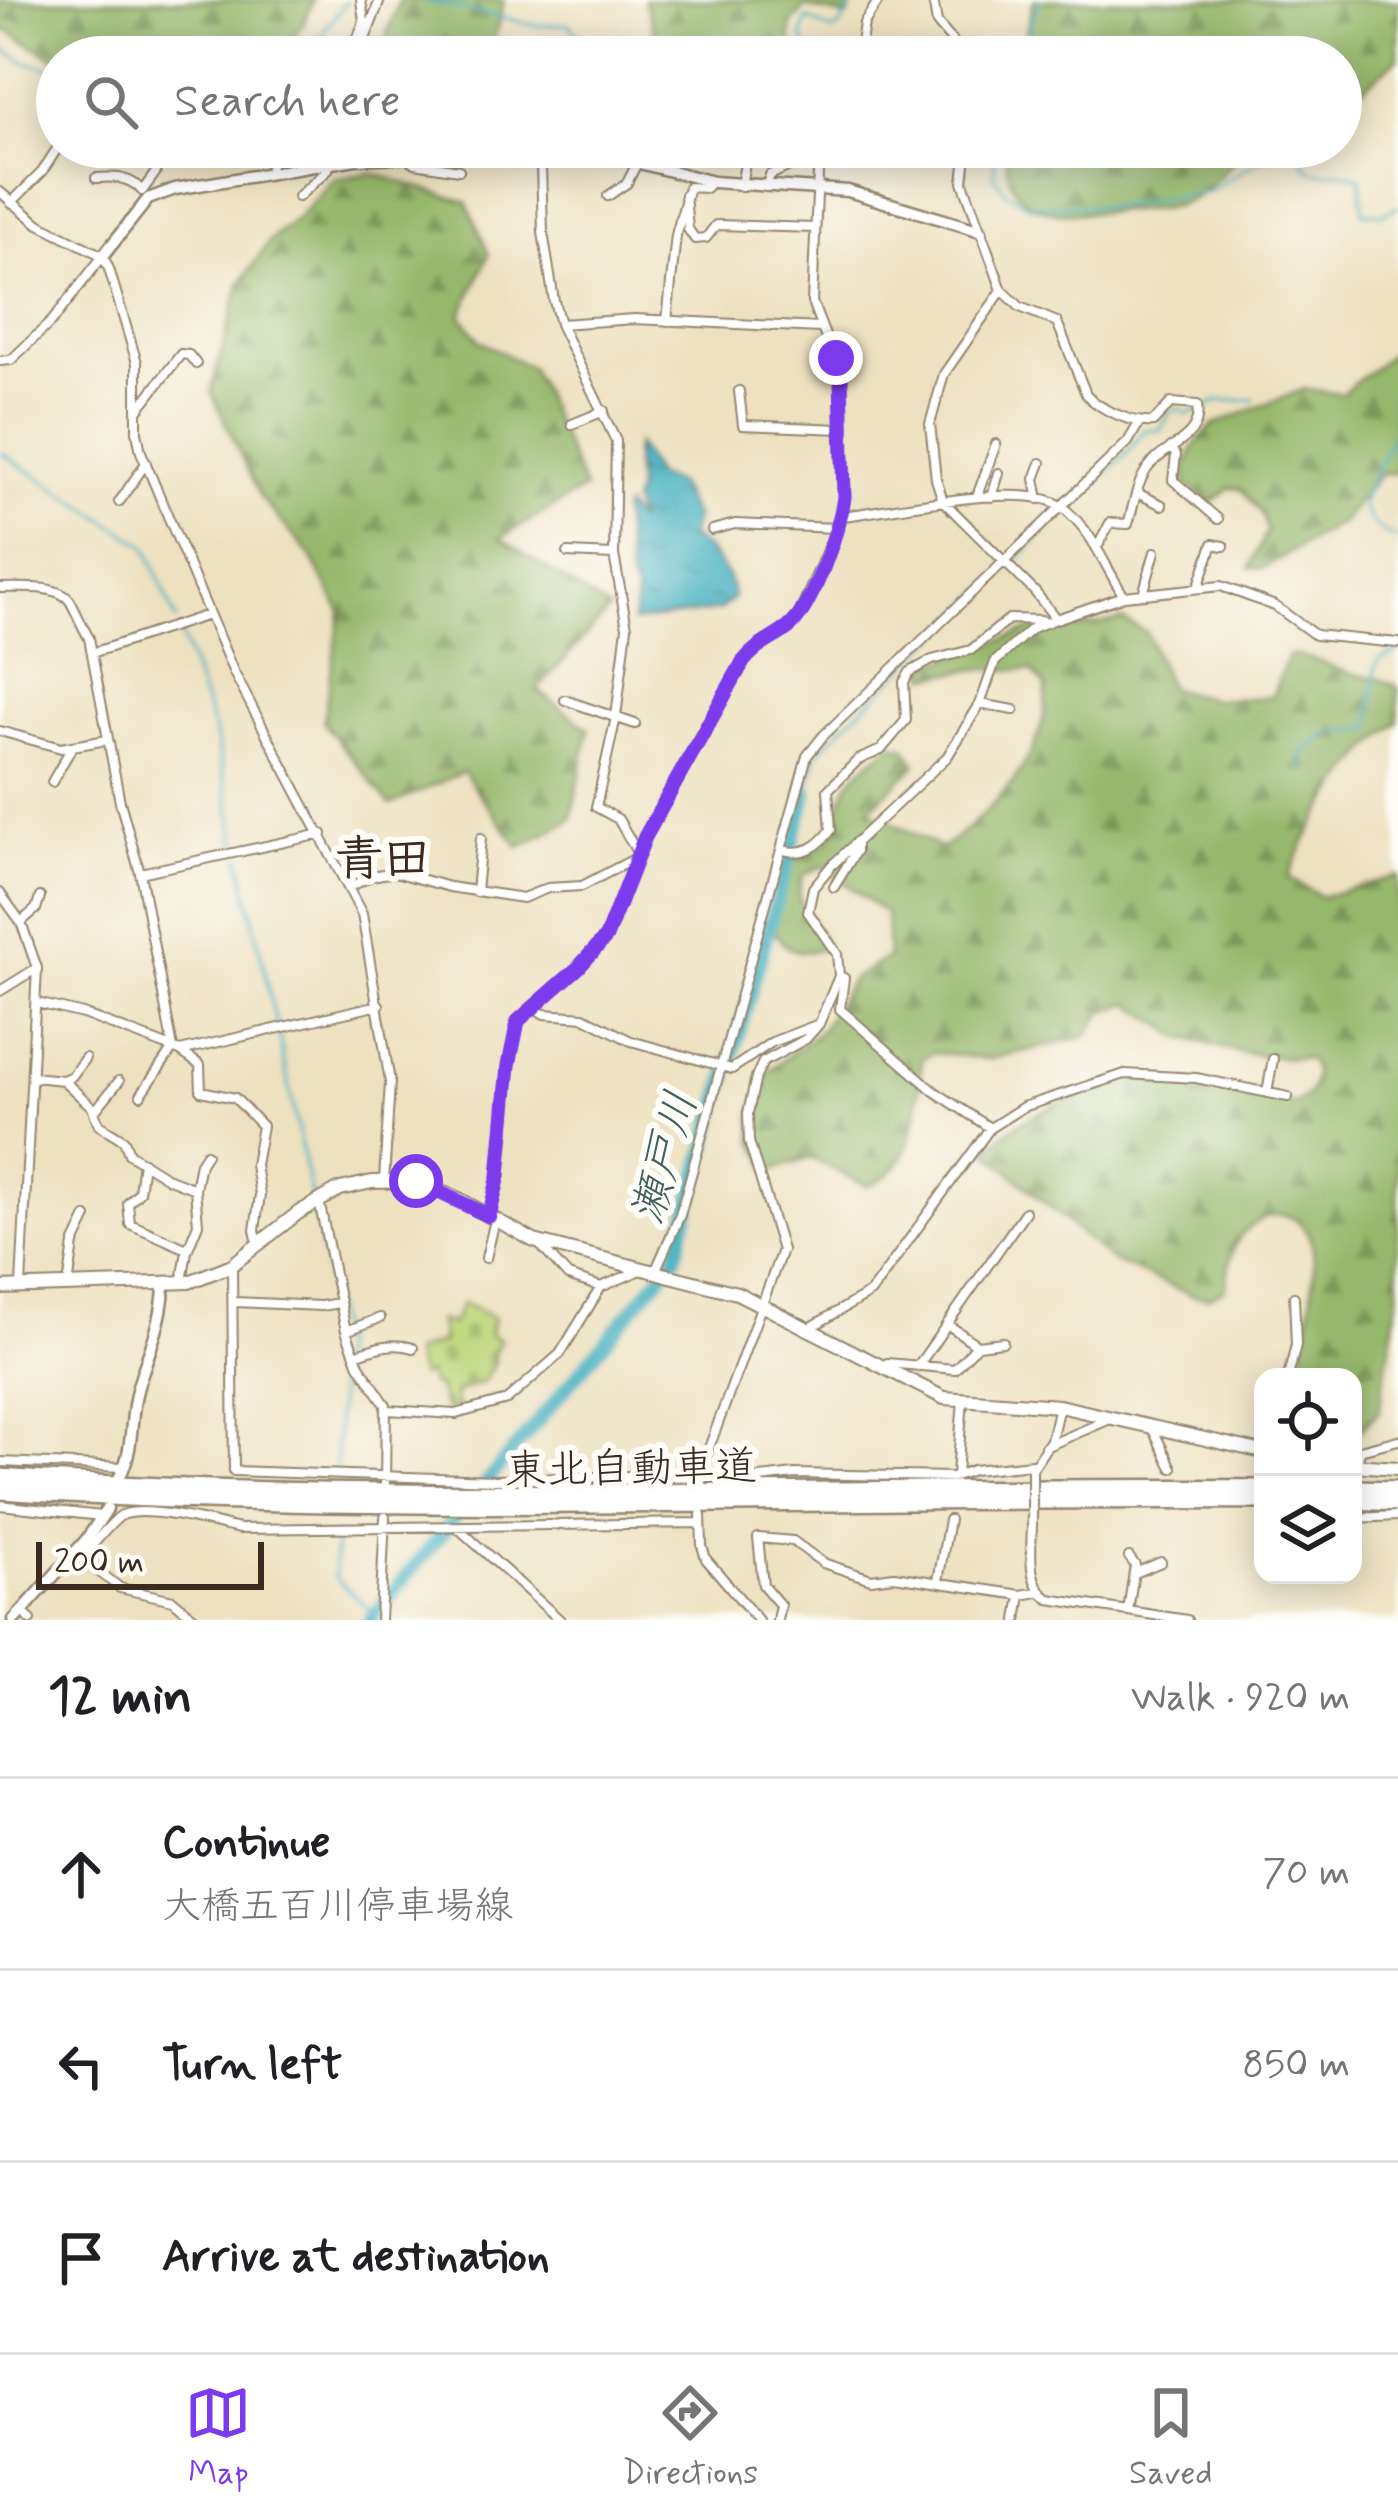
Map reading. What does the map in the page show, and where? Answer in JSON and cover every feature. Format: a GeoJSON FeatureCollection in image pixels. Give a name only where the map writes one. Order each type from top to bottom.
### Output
{"type":"FeatureCollection","features":[{"type":"Feature","properties":{"kind":"highway","name":"東北自動車道"},"geometry":{"type":"LineString","coordinates":[[0,1477],[398,1495],[1254,1488]]}},
{"type":"Feature","properties":{"kind":"highway"},"geometry":{"type":"LineString","coordinates":[[1362,1489],[1398,1490]]}},
{"type":"Feature","properties":{"kind":"highway","name":"東北自動車道"},"geometry":{"type":"LineString","coordinates":[[0,1490],[200,1503],[400,1508],[1254,1501]]}},
{"type":"Feature","properties":{"kind":"highway"},"geometry":{"type":"LineString","coordinates":[[1362,1502],[1398,1502]]}},
{"type":"Feature","properties":{"kind":"main road"},"geometry":{"type":"LineString","coordinates":[[0,1288],[182,1283],[232,1265],[314,1202],[340,1189],[416,1181],[540,1243],[715,1285],[944,1398],[1059,1406],[1254,1450]]}},
{"type":"Feature","properties":{"kind":"main road"},"geometry":{"type":"LineString","coordinates":[[1362,1459],[1398,1468]]}},
{"type":"Feature","properties":{"kind":"street"},"geometry":{"type":"LineString","coordinates":[[360,36],[364,22],[361,0]]}},
{"type":"Feature","properties":{"kind":"street"},"geometry":{"type":"LineString","coordinates":[[367,36],[380,0]]}},
{"type":"Feature","properties":{"kind":"street"},"geometry":{"type":"LineString","coordinates":[[862,36],[864,23],[879,0]]}},
{"type":"Feature","properties":{"kind":"street"},"geometry":{"type":"LineString","coordinates":[[933,0],[937,22],[949,36]]}},
{"type":"Feature","properties":{"kind":"street"},"geometry":{"type":"LineString","coordinates":[[11,203],[45,168]]}},
{"type":"Feature","properties":{"kind":"street"},"geometry":{"type":"LineString","coordinates":[[271,168],[271,173]]}},
{"type":"Feature","properties":{"kind":"street"},"geometry":{"type":"LineString","coordinates":[[144,196],[300,168]]}},
{"type":"Feature","properties":{"kind":"street"},"geometry":{"type":"LineString","coordinates":[[298,197],[328,168]]}},
{"type":"Feature","properties":{"kind":"street"},"geometry":{"type":"LineString","coordinates":[[444,168],[459,170]]}},
{"type":"Feature","properties":{"kind":"street"},"geometry":{"type":"LineString","coordinates":[[541,168],[547,262],[560,324],[616,441],[614,555],[627,627],[616,717],[596,807],[618,819],[637,856]]}},
{"type":"Feature","properties":{"kind":"street"},"geometry":{"type":"LineString","coordinates":[[608,196],[627,183],[630,168]]}},
{"type":"Feature","properties":{"kind":"street"},"geometry":{"type":"LineString","coordinates":[[666,168],[741,186],[848,191],[981,231]]}},
{"type":"Feature","properties":{"kind":"street"},"geometry":{"type":"LineString","coordinates":[[741,186],[745,168]]}},
{"type":"Feature","properties":{"kind":"street"},"geometry":{"type":"LineString","coordinates":[[766,187],[770,175],[785,168]]}},
{"type":"Feature","properties":{"kind":"street"},"geometry":{"type":"LineString","coordinates":[[486,1258],[518,1021],[606,937],[637,856],[743,662],[754,647],[788,628],[800,615],[842,516],[840,369],[812,302],[820,168]]}},
{"type":"Feature","properties":{"kind":"street"},"geometry":{"type":"LineString","coordinates":[[965,168],[963,182],[1002,290],[1020,307],[1057,322],[1090,400],[1138,423],[1154,422],[1171,404],[1197,405],[1192,432],[1143,473],[1128,524],[1110,523],[1098,546]]}},
{"type":"Feature","properties":{"kind":"street"},"geometry":{"type":"LineString","coordinates":[[0,361],[11,360],[52,320],[103,256],[156,172]]}},
{"type":"Feature","properties":{"kind":"street"},"geometry":{"type":"LineString","coordinates":[[96,178],[136,182],[144,196]]}},
{"type":"Feature","properties":{"kind":"street"},"geometry":{"type":"LineString","coordinates":[[667,321],[685,195],[689,187],[706,188],[710,182]]}},
{"type":"Feature","properties":{"kind":"street"},"geometry":{"type":"LineString","coordinates":[[0,192],[39,224],[103,256],[137,363],[137,432],[146,463],[234,673],[350,886],[368,938],[391,1082],[384,1181]]}},
{"type":"Feature","properties":{"kind":"street"},"geometry":{"type":"LineString","coordinates":[[685,195],[688,229],[695,238],[706,238],[716,225],[815,228]]}},
{"type":"Feature","properties":{"kind":"street"},"geometry":{"type":"LineString","coordinates":[[1002,290],[952,359],[932,414],[936,478],[943,501],[1008,565],[1052,620]]}},
{"type":"Feature","properties":{"kind":"street"},"geometry":{"type":"LineString","coordinates":[[560,324],[635,319],[820,328]]}},
{"type":"Feature","properties":{"kind":"street"},"geometry":{"type":"LineString","coordinates":[[137,410],[181,354],[189,355],[196,364]]}},
{"type":"Feature","properties":{"kind":"street"},"geometry":{"type":"LineString","coordinates":[[739,391],[743,425],[842,429]]}},
{"type":"Feature","properties":{"kind":"street"},"geometry":{"type":"LineString","coordinates":[[572,424],[604,411]]}},
{"type":"Feature","properties":{"kind":"street"},"geometry":{"type":"LineString","coordinates":[[540,1243],[568,1276],[601,1287],[656,1272],[680,1215],[727,1068],[814,745],[1065,510],[1128,442],[1138,423]]}},
{"type":"Feature","properties":{"kind":"street"},"geometry":{"type":"LineString","coordinates":[[977,496],[996,444]]}},
{"type":"Feature","properties":{"kind":"street"},"geometry":{"type":"LineString","coordinates":[[1171,447],[1176,455],[1173,480],[1218,519]]}},
{"type":"Feature","properties":{"kind":"street"},"geometry":{"type":"LineString","coordinates":[[119,502],[146,463]]}},
{"type":"Feature","properties":{"kind":"street"},"geometry":{"type":"LineString","coordinates":[[1039,499],[1035,478],[1041,463]]}},
{"type":"Feature","properties":{"kind":"street"},"geometry":{"type":"LineString","coordinates":[[992,497],[999,472]]}},
{"type":"Feature","properties":{"kind":"street"},"geometry":{"type":"LineString","coordinates":[[1137,493],[1162,505]]}},
{"type":"Feature","properties":{"kind":"street"},"geometry":{"type":"LineString","coordinates":[[842,516],[977,496],[1039,499],[1065,510],[1098,546],[1124,596]]}},
{"type":"Feature","properties":{"kind":"street"},"geometry":{"type":"LineString","coordinates":[[712,530],[735,524],[836,528]]}},
{"type":"Feature","properties":{"kind":"street"},"geometry":{"type":"LineString","coordinates":[[1198,588],[1213,544],[1224,546]]}},
{"type":"Feature","properties":{"kind":"street"},"geometry":{"type":"LineString","coordinates":[[1143,594],[1154,552]]}},
{"type":"Feature","properties":{"kind":"street"},"geometry":{"type":"LineString","coordinates":[[568,553],[614,555]]}},
{"type":"Feature","properties":{"kind":"street"},"geometry":{"type":"LineString","coordinates":[[701,1479],[782,1250],[749,1142],[748,1113],[756,1077],[763,1062],[806,1039],[819,1024],[839,976],[841,964],[833,946],[808,912],[819,879],[947,757],[980,704],[995,662],[1032,628],[1052,620],[1124,596],[1221,586],[1259,598],[1315,635],[1398,644]]}},
{"type":"Feature","properties":{"kind":"street"},"geometry":{"type":"LineString","coordinates":[[0,588],[37,589],[66,597],[88,638],[176,1050]]}},
{"type":"Feature","properties":{"kind":"street"},"geometry":{"type":"LineString","coordinates":[[92,653],[208,614]]}},
{"type":"Feature","properties":{"kind":"street"},"geometry":{"type":"LineString","coordinates":[[783,850],[794,853],[816,847],[831,830],[828,790],[858,760],[881,750],[906,720],[904,682],[910,672],[925,662],[971,650],[1009,619],[1052,620]]}},
{"type":"Feature","properties":{"kind":"street"},"geometry":{"type":"LineString","coordinates":[[566,700],[635,724]]}},
{"type":"Feature","properties":{"kind":"street"},"geometry":{"type":"LineString","coordinates":[[980,704],[1014,710]]}},
{"type":"Feature","properties":{"kind":"street"},"geometry":{"type":"LineString","coordinates":[[0,731],[56,747],[107,740]]}},
{"type":"Feature","properties":{"kind":"street"},"geometry":{"type":"LineString","coordinates":[[52,782],[72,747]]}},
{"type":"Feature","properties":{"kind":"street"},"geometry":{"type":"LineString","coordinates":[[140,872],[322,834]]}},
{"type":"Feature","properties":{"kind":"street"},"geometry":{"type":"LineString","coordinates":[[476,892],[481,838]]}},
{"type":"Feature","properties":{"kind":"street"},"geometry":{"type":"LineString","coordinates":[[835,887],[856,851],[855,841]]}},
{"type":"Feature","properties":{"kind":"street"},"geometry":{"type":"LineString","coordinates":[[350,886],[382,872],[395,872],[523,898],[548,888],[572,889],[637,856]]}},
{"type":"Feature","properties":{"kind":"street"},"geometry":{"type":"LineString","coordinates":[[0,893],[21,922],[38,968],[21,1288]]}},
{"type":"Feature","properties":{"kind":"street"},"geometry":{"type":"LineString","coordinates":[[21,922],[36,909],[40,897]]}},
{"type":"Feature","properties":{"kind":"street"},"geometry":{"type":"LineString","coordinates":[[588,934],[597,945]]}},
{"type":"Feature","properties":{"kind":"street"},"geometry":{"type":"LineString","coordinates":[[0,992],[38,968]]}},
{"type":"Feature","properties":{"kind":"street"},"geometry":{"type":"LineString","coordinates":[[839,976],[844,978],[840,1009],[934,1091],[990,1128]]}},
{"type":"Feature","properties":{"kind":"street"},"geometry":{"type":"LineString","coordinates":[[37,1003],[83,1014],[176,1050],[200,1065],[201,1091],[235,1098],[262,1126],[255,1166],[259,1245]]}},
{"type":"Feature","properties":{"kind":"street"},"geometry":{"type":"LineString","coordinates":[[141,1095],[176,1050],[379,1005]]}},
{"type":"Feature","properties":{"kind":"street"},"geometry":{"type":"LineString","coordinates":[[533,1007],[544,1015],[584,1017],[631,1041],[727,1068],[772,1042],[819,1024]]}},
{"type":"Feature","properties":{"kind":"street"},"geometry":{"type":"LineString","coordinates":[[33,1077],[63,1080],[85,1058]]}},
{"type":"Feature","properties":{"kind":"street"},"geometry":{"type":"LineString","coordinates":[[1267,1093],[1273,1059]]}},
{"type":"Feature","properties":{"kind":"street"},"geometry":{"type":"LineString","coordinates":[[807,1330],[871,1292],[990,1128],[1023,1107],[1125,1074],[1196,1078],[1288,1097]]}},
{"type":"Feature","properties":{"kind":"street"},"geometry":{"type":"LineString","coordinates":[[63,1080],[94,1112],[99,1125],[124,1141],[129,1154],[194,1190]]}},
{"type":"Feature","properties":{"kind":"street"},"geometry":{"type":"LineString","coordinates":[[94,1112],[119,1082]]}},
{"type":"Feature","properties":{"kind":"street"},"geometry":{"type":"LineString","coordinates":[[182,1283],[198,1224],[194,1190],[206,1154]]}},
{"type":"Feature","properties":{"kind":"street"},"geometry":{"type":"LineString","coordinates":[[142,1162],[139,1192],[128,1202],[130,1224],[188,1249]]}},
{"type":"Feature","properties":{"kind":"street"},"geometry":{"type":"LineString","coordinates":[[314,1202],[334,1304],[355,1355],[387,1410],[385,1479]]}},
{"type":"Feature","properties":{"kind":"street"},"geometry":{"type":"LineString","coordinates":[[918,1366],[1025,1212]]}},
{"type":"Feature","properties":{"kind":"street"},"geometry":{"type":"LineString","coordinates":[[68,1286],[74,1244],[87,1217]]}},
{"type":"Feature","properties":{"kind":"street"},"geometry":{"type":"LineString","coordinates":[[232,1265],[234,1472],[385,1479],[742,1480],[795,1474],[957,1474],[1032,1467]]}},
{"type":"Feature","properties":{"kind":"street"},"geometry":{"type":"LineString","coordinates":[[0,1462],[122,1471],[132,1441],[135,1396],[161,1319],[164,1285]]}},
{"type":"Feature","properties":{"kind":"street"},"geometry":{"type":"LineString","coordinates":[[387,1410],[456,1414],[507,1400],[560,1354],[601,1287]]}},
{"type":"Feature","properties":{"kind":"street"},"geometry":{"type":"LineString","coordinates":[[1290,1368],[1296,1345],[1294,1297]]}},
{"type":"Feature","properties":{"kind":"street"},"geometry":{"type":"LineString","coordinates":[[235,1302],[334,1304]]}},
{"type":"Feature","properties":{"kind":"street"},"geometry":{"type":"LineString","coordinates":[[346,1331],[380,1318]]}},
{"type":"Feature","properties":{"kind":"street"},"geometry":{"type":"LineString","coordinates":[[947,1324],[977,1345]]}},
{"type":"Feature","properties":{"kind":"street"},"geometry":{"type":"LineString","coordinates":[[880,1367],[887,1363],[955,1369],[977,1345],[1003,1342]]}},
{"type":"Feature","properties":{"kind":"street"},"geometry":{"type":"LineString","coordinates":[[355,1355],[393,1344],[413,1348]]}},
{"type":"Feature","properties":{"kind":"street"},"geometry":{"type":"LineString","coordinates":[[957,1474],[963,1400]]}},
{"type":"Feature","properties":{"kind":"street"},"geometry":{"type":"LineString","coordinates":[[1059,1406],[1051,1439],[1032,1467],[1033,1575],[1038,1592],[1048,1599],[1187,1620]]}},
{"type":"Feature","properties":{"kind":"street"},"geometry":{"type":"LineString","coordinates":[[1045,1447],[1114,1418]]}},
{"type":"Feature","properties":{"kind":"street"},"geometry":{"type":"LineString","coordinates":[[1151,1426],[1172,1468]]}},
{"type":"Feature","properties":{"kind":"street"},"geometry":{"type":"LineString","coordinates":[[1362,1455],[1398,1440]]}},
{"type":"Feature","properties":{"kind":"street"},"geometry":{"type":"LineString","coordinates":[[0,1505],[105,1512],[77,1556]]}},
{"type":"Feature","properties":{"kind":"street"},"geometry":{"type":"LineString","coordinates":[[22,1617],[77,1556],[128,1514],[185,1516],[239,1529],[385,1522],[456,1526],[701,1519],[706,1559],[758,1620]]}},
{"type":"Feature","properties":{"kind":"street"},"geometry":{"type":"LineString","coordinates":[[1362,1518],[1398,1516]]}},
{"type":"Feature","properties":{"kind":"street"},"geometry":{"type":"LineString","coordinates":[[938,1581],[949,1520]]}},
{"type":"Feature","properties":{"kind":"street"},"geometry":{"type":"LineString","coordinates":[[382,1616],[385,1522]]}},
{"type":"Feature","properties":{"kind":"street"},"geometry":{"type":"LineString","coordinates":[[456,1526],[560,1620]]}},
{"type":"Feature","properties":{"kind":"street"},"geometry":{"type":"LineString","coordinates":[[777,1620],[780,1605],[764,1585],[758,1538],[793,1541],[823,1563],[871,1579],[894,1576],[1021,1595],[1038,1592]]}},
{"type":"Feature","properties":{"kind":"street"},"geometry":{"type":"LineString","coordinates":[[77,1556],[120,1588],[173,1600],[197,1620]]}},
{"type":"Feature","properties":{"kind":"street"},"geometry":{"type":"LineString","coordinates":[[1128,1610],[1135,1565],[1129,1557]]}},
{"type":"Feature","properties":{"kind":"street"},"geometry":{"type":"LineString","coordinates":[[1134,1574],[1161,1562]]}},
{"type":"Feature","properties":{"kind":"street"},"geometry":{"type":"LineString","coordinates":[[1017,1620],[1021,1595]]}},
{"type":"Feature","properties":{"kind":"green space"},"geometry":{"type":"Polygon","coordinates":[[[0,0],[313,0],[294,36],[36,36],[36,47],[0,27],[0,0]]]}},
{"type":"Feature","properties":{"kind":"green space"},"geometry":{"type":"Polygon","coordinates":[[[400,0],[504,0],[495,36],[387,36],[400,0]]]}},
{"type":"Feature","properties":{"kind":"green space"},"geometry":{"type":"Polygon","coordinates":[[[644,0],[853,0],[848,17],[805,7],[791,24],[791,36],[656,36],[644,0]]]}},
{"type":"Feature","properties":{"kind":"green space"},"geometry":{"type":"Polygon","coordinates":[[[1034,0],[1398,0],[1398,58],[1362,89],[1362,36],[1025,36],[1034,0]]]}},
{"type":"Feature","properties":{"kind":"green space"},"geometry":{"type":"Polygon","coordinates":[[[1226,168],[1184,203],[1077,213],[1041,209],[1026,201],[1008,171],[1226,168]]]}},
{"type":"Feature","properties":{"kind":"green space"},"geometry":{"type":"Polygon","coordinates":[[[372,173],[467,202],[489,255],[461,315],[480,341],[531,368],[584,489],[500,538],[609,610],[537,690],[589,729],[571,820],[519,847],[463,772],[390,805],[323,722],[341,612],[311,556],[260,497],[211,391],[240,284],[270,241],[334,179],[372,173]]]}},
{"type":"Feature","properties":{"kind":"green space"},"geometry":{"type":"Polygon","coordinates":[[[1398,348],[1398,472],[1379,475],[1343,521],[1262,569],[1250,567],[1267,531],[1261,513],[1241,489],[1230,488],[1211,503],[1186,484],[1185,466],[1196,443],[1213,425],[1305,389],[1342,394],[1398,348]]]}},
{"type":"Feature","properties":{"kind":"green space"},"geometry":{"type":"Polygon","coordinates":[[[1123,620],[1146,632],[1169,688],[1215,700],[1272,697],[1288,656],[1316,660],[1398,688],[1398,723],[1334,793],[1288,878],[1321,897],[1398,876],[1398,1299],[1379,1412],[1362,1428],[1362,1368],[1301,1368],[1314,1257],[1298,1222],[1277,1215],[1255,1223],[1234,1248],[1225,1289],[1208,1297],[1194,1296],[1109,1259],[987,1151],[1027,1119],[1118,1082],[1190,1084],[1294,1104],[1313,1085],[1308,1059],[1248,1054],[1180,1037],[1130,1003],[1103,1012],[1086,1037],[990,1059],[933,1053],[922,1059],[907,1147],[890,1173],[867,1186],[811,1158],[769,1171],[754,1141],[752,1115],[765,1074],[821,1030],[852,979],[888,957],[886,914],[823,866],[803,875],[800,896],[825,944],[819,950],[804,951],[782,942],[773,929],[794,858],[829,839],[852,779],[892,744],[905,747],[916,764],[869,810],[942,849],[999,798],[1028,759],[1044,713],[1046,687],[1032,670],[977,669],[928,676],[925,666],[1034,629],[1066,630],[1123,620]]]}},
{"type":"Feature","properties":{"kind":"green space"},"geometry":{"type":"Polygon","coordinates":[[[462,1303],[494,1318],[489,1334],[500,1340],[483,1382],[454,1393],[457,1407],[445,1410],[438,1386],[431,1385],[428,1374],[420,1376],[413,1353],[442,1342],[439,1320],[452,1325],[462,1303]]]}},
{"type":"Feature","properties":{"kind":"water"},"geometry":{"type":"Polygon","coordinates":[[[636,444],[657,477],[680,487],[695,517],[690,538],[724,572],[733,598],[720,610],[633,622],[636,595],[622,513],[624,507],[638,522],[632,502],[636,444]]]}},
{"type":"Feature","properties":{"kind":"waterway"},"geometry":{"type":"LineString","coordinates":[[320,36],[347,0]]}},
{"type":"Feature","properties":{"kind":"waterway"},"geometry":{"type":"LineString","coordinates":[[421,0],[539,26],[569,24],[579,36]]}},
{"type":"Feature","properties":{"kind":"waterway"},"geometry":{"type":"LineString","coordinates":[[802,36],[807,18],[832,31],[840,27],[855,0]]}},
{"type":"Feature","properties":{"kind":"waterway"},"geometry":{"type":"LineString","coordinates":[[1030,36],[1040,0]]}},
{"type":"Feature","properties":{"kind":"waterway"},"geometry":{"type":"LineString","coordinates":[[0,47],[36,65]]}},
{"type":"Feature","properties":{"kind":"waterway"},"geometry":{"type":"LineString","coordinates":[[994,168],[1007,193],[1028,205],[1113,207],[1208,192],[1246,168]]}},
{"type":"Feature","properties":{"kind":"waterway"},"geometry":{"type":"LineString","coordinates":[[1308,168],[1361,179],[1363,212],[1383,214],[1398,207]]}},
{"type":"Feature","properties":{"kind":"waterway"},"geometry":{"type":"LineString","coordinates":[[1398,383],[1392,401],[1395,431],[1362,501],[1374,525],[1398,538]]}},
{"type":"Feature","properties":{"kind":"waterway"},"geometry":{"type":"LineString","coordinates":[[807,792],[822,747],[1124,456],[1145,430],[1161,430],[1168,414],[1177,408],[1187,414],[1219,401],[1254,400]]}},
{"type":"Feature","properties":{"kind":"waterway"},"geometry":{"type":"LineString","coordinates":[[0,452],[146,546],[176,620]]}},
{"type":"Feature","properties":{"kind":"waterway"},"geometry":{"type":"LineString","coordinates":[[179,630],[214,729],[238,848]]}},
{"type":"Feature","properties":{"kind":"waterway"},"geometry":{"type":"LineString","coordinates":[[1301,768],[1302,754],[1330,732],[1371,729],[1376,666],[1380,659],[1398,652]]}},
{"type":"Feature","properties":{"kind":"waterway","name":"瀬戸川"},"geometry":{"type":"LineString","coordinates":[[484,1485],[675,1259],[807,792]]}},
{"type":"Feature","properties":{"kind":"waterway"},"geometry":{"type":"LineString","coordinates":[[240,857],[276,1024]]}},
{"type":"Feature","properties":{"kind":"waterway"},"geometry":{"type":"LineString","coordinates":[[278,1032],[312,1201]]}},
{"type":"Feature","properties":{"kind":"waterway"},"geometry":{"type":"LineString","coordinates":[[314,1211],[339,1339],[336,1469]]}},
{"type":"Feature","properties":{"kind":"waterway","name":"瀬戸川"},"geometry":{"type":"LineString","coordinates":[[370,1620],[454,1519]]}},
{"type":"Feature","properties":{"kind":"waterway"},"geometry":{"type":"LineString","coordinates":[[335,1534],[335,1578],[375,1614]]}},
{"type":"Feature","properties":{"kind":"district","name":"青田"},"geometry":{"type":"Point","coordinates":[383,860]}},
{"type":"Feature","properties":{"kind":"route"},"geometry":{"type":"LineString","coordinates":[[416,1181],[489,1216],[499,1176],[518,1021],[606,937],[645,837],[743,662],[754,647],[788,628],[800,615],[842,516],[841,377],[836,358]]}}]}
